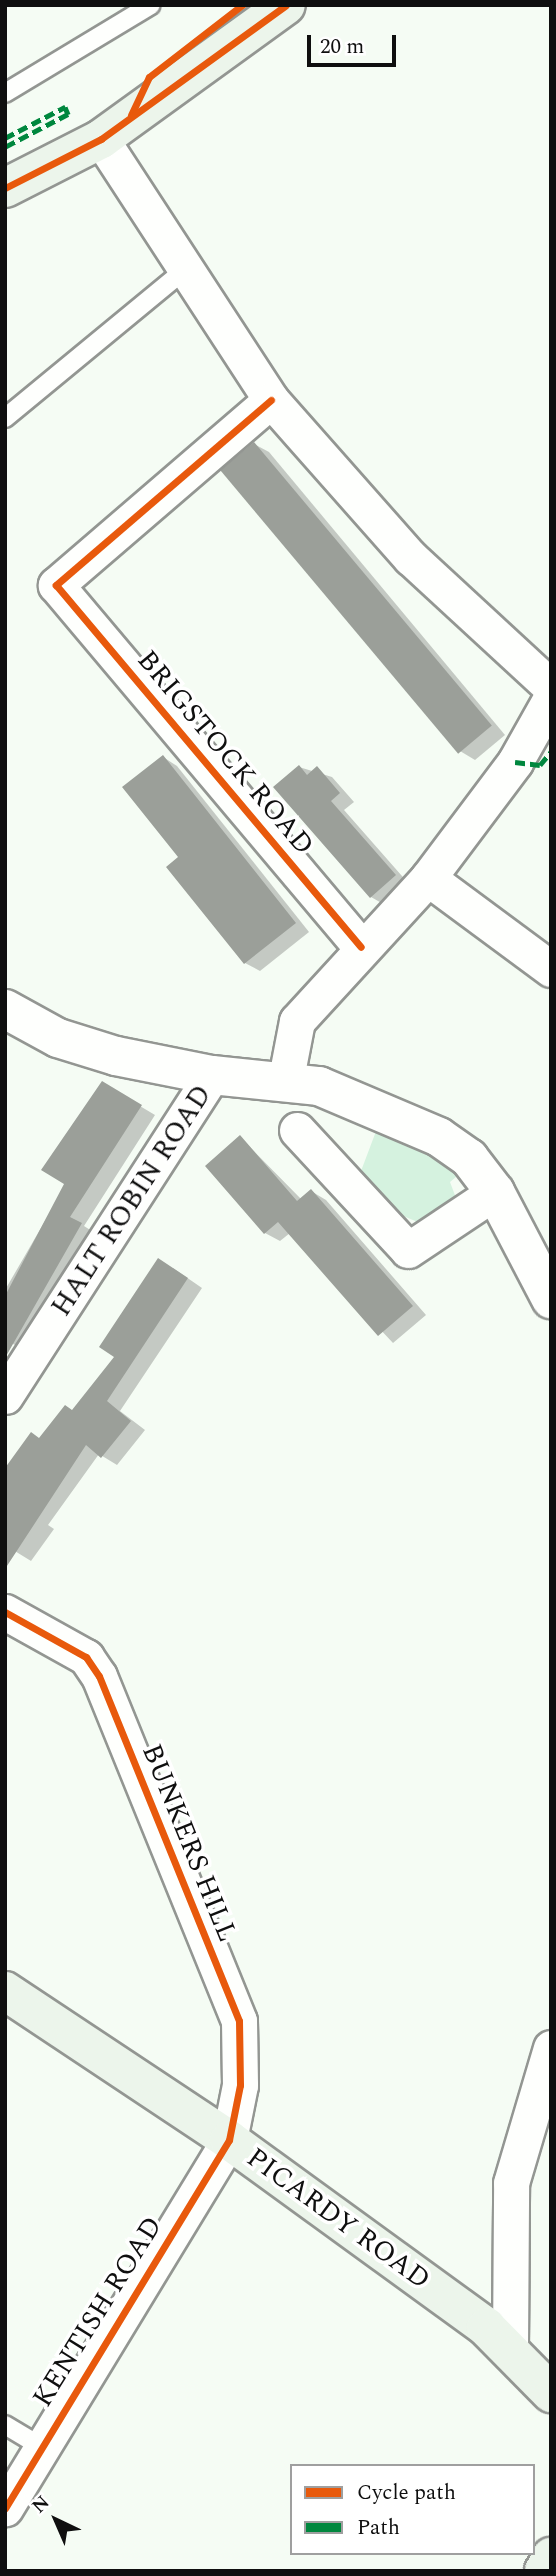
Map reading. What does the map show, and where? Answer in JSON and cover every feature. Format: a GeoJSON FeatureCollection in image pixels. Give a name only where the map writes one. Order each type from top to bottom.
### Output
{"type":"FeatureCollection","features":[{"type":"Feature","properties":{"kind":"main road"},"geometry":{"type":"LineString","coordinates":[[241,38],[268,5]]}},
{"type":"Feature","properties":{"kind":"main road"},"geometry":{"type":"LineString","coordinates":[[5,188],[101,139],[286,5]]}},
{"type":"Feature","properties":{"kind":"main road","name":"PICARDY ROAD"},"geometry":{"type":"LineString","coordinates":[[5,1991],[229,2140],[510,2346],[551,2393]]}},
{"type":"Feature","properties":{"kind":"main road"},"geometry":{"type":"LineString","coordinates":[[544,2571],[551,2557]]}},
{"type":"Feature","properties":{"kind":"street"},"geometry":{"type":"LineString","coordinates":[[101,139],[271,400],[411,558],[551,687]]}},
{"type":"Feature","properties":{"kind":"street","name":"BRIGSTOCK ROAD"},"geometry":{"type":"LineString","coordinates":[[271,400],[56,585],[361,947]]}},
{"type":"Feature","properties":{"kind":"street"},"geometry":{"type":"LineString","coordinates":[[286,1078],[298,1021],[361,947],[428,878],[516,762],[551,698]]}},
{"type":"Feature","properties":{"kind":"street"},"geometry":{"type":"LineString","coordinates":[[428,878],[551,969]]}},
{"type":"Feature","properties":{"kind":"street"},"geometry":{"type":"LineString","coordinates":[[5,1009],[81,1045],[212,1075],[286,1078],[349,1096],[439,1136],[469,1158],[495,1192],[551,1299]]}},
{"type":"Feature","properties":{"kind":"street","name":"HALT ROBIN ROAD"},"geometry":{"type":"LineString","coordinates":[[5,1396],[212,1075]]}},
{"type":"Feature","properties":{"kind":"street"},"geometry":{"type":"LineString","coordinates":[[297,1130],[408,1250],[495,1192]]}},
{"type":"Feature","properties":{"kind":"street","name":"BUNKERS HILL"},"geometry":{"type":"LineString","coordinates":[[5,1612],[86,1657],[99,1676],[239,2021],[240,2085],[229,2140]]}},
{"type":"Feature","properties":{"kind":"street"},"geometry":{"type":"LineString","coordinates":[[510,2346],[511,2183],[551,2048]]}},
{"type":"Feature","properties":{"kind":"street","name":"KENTISH ROAD"},"geometry":{"type":"LineString","coordinates":[[5,2508],[40,2446],[229,2140]]}},
{"type":"Feature","properties":{"kind":"lane"},"geometry":{"type":"LineString","coordinates":[[5,93],[151,5]]}},
{"type":"Feature","properties":{"kind":"lane"},"geometry":{"type":"LineString","coordinates":[[5,418],[186,269]]}},
{"type":"Feature","properties":{"kind":"lane"},"geometry":{"type":"LineString","coordinates":[[5,2425],[40,2446]]}},
{"type":"Feature","properties":{"kind":"green space"},"geometry":{"type":"Polygon","coordinates":[[[378,1126],[444,1163],[457,1176],[450,1182],[456,1198],[420,1223],[401,1215],[361,1171],[378,1126]]]}},
{"type":"Feature","properties":{"kind":"building"},"geometry":{"type":"Polygon","coordinates":[[[254,442],[492,725],[458,754],[220,470],[254,442]]]}},
{"type":"Feature","properties":{"kind":"building"},"geometry":{"type":"Polygon","coordinates":[[[163,755],[296,923],[244,964],[166,867],[178,857],[122,787],[163,755]]]}},
{"type":"Feature","properties":{"kind":"building"},"geometry":{"type":"Polygon","coordinates":[[[299,765],[307,775],[317,766],[340,793],[331,801],[396,875],[370,898],[273,787],[299,765]]]}},
{"type":"Feature","properties":{"kind":"building"},"geometry":{"type":"Polygon","coordinates":[[[102,1081],[142,1105],[70,1217],[82,1223],[5,1358],[5,1296],[64,1184],[41,1170],[102,1081]]]}},
{"type":"Feature","properties":{"kind":"building"},"geometry":{"type":"Polygon","coordinates":[[[240,1135],[297,1201],[311,1189],[413,1306],[378,1336],[278,1222],[264,1234],[205,1166],[240,1135]]]}},
{"type":"Feature","properties":{"kind":"building"},"geometry":{"type":"Polygon","coordinates":[[[158,1258],[188,1278],[107,1401],[131,1421],[101,1458],[86,1445],[5,1569],[5,1468],[31,1432],[39,1438],[65,1405],[72,1410],[114,1357],[99,1347],[158,1258]]]}},
{"type":"Feature","properties":{"kind":"marked path"},"geometry":{"type":"LineString","coordinates":[[5,138],[65,107],[68,114],[5,147]]}},
{"type":"Feature","properties":{"kind":"marked path"},"geometry":{"type":"LineString","coordinates":[[515,762],[540,765],[551,752]]}},
{"type":"Feature","properties":{"kind":"cycle path"},"geometry":{"type":"LineString","coordinates":[[131,115],[149,77],[242,5]]}},
{"type":"Feature","properties":{"kind":"cycle path"},"geometry":{"type":"LineString","coordinates":[[5,188],[101,139],[286,5]]}},
{"type":"Feature","properties":{"kind":"cycle path"},"geometry":{"type":"LineString","coordinates":[[271,400],[56,585],[361,947]]}},
{"type":"Feature","properties":{"kind":"cycle path"},"geometry":{"type":"LineString","coordinates":[[5,1612],[86,1657],[99,1676],[239,2021],[240,2085],[229,2140],[5,2508]]}}]}
